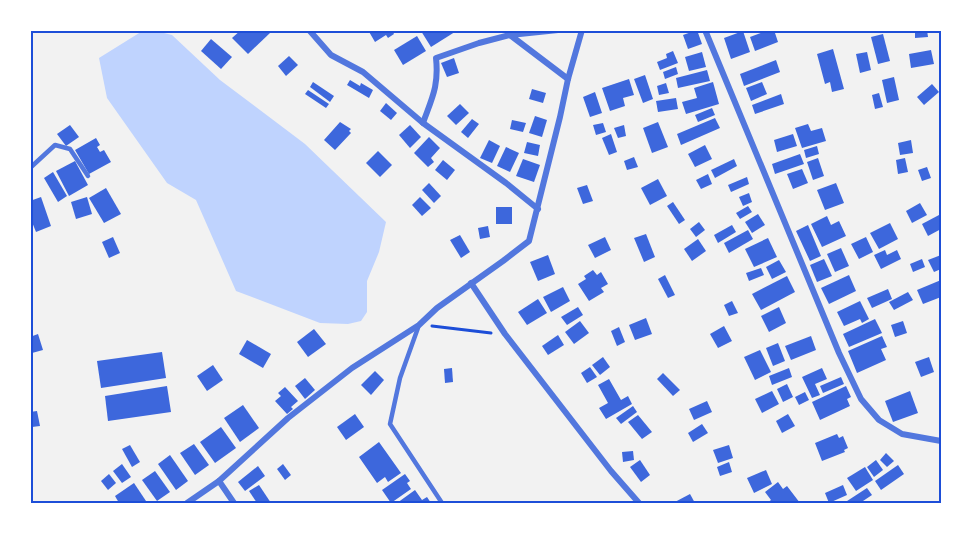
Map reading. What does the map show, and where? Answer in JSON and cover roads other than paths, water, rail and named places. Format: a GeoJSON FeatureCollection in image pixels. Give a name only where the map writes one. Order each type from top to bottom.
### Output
{"type":"FeatureCollection","features":[{"type":"Feature","properties":{"kind":"street"},"geometry":{"type":"LineString","coordinates":[[309,30],[331,55],[363,72],[423,123],[538,209]]}},
{"type":"Feature","properties":{"kind":"street"},"geometry":{"type":"LineString","coordinates":[[423,123],[434,95],[438,76],[436,58],[508,33],[558,30]]}},
{"type":"Feature","properties":{"kind":"street"},"geometry":{"type":"LineString","coordinates":[[187,503],[219,481],[288,418],[352,368],[419,325],[437,308],[530,241],[568,79],[582,30]]}},
{"type":"Feature","properties":{"kind":"street"},"geometry":{"type":"LineString","coordinates":[[705,30],[839,353],[861,399],[879,420],[902,434],[941,441]]}},
{"type":"Feature","properties":{"kind":"street"},"geometry":{"type":"LineString","coordinates":[[508,33],[568,79]]}},
{"type":"Feature","properties":{"kind":"street"},"geometry":{"type":"LineString","coordinates":[[471,284],[505,334],[611,471],[639,503]]}},
{"type":"Feature","properties":{"kind":"street"},"geometry":{"type":"LineString","coordinates":[[219,481],[234,503]]}},
{"type":"Feature","properties":{"kind":"lane"},"geometry":{"type":"LineString","coordinates":[[30,168],[55,145],[70,149],[88,176]]}},
{"type":"Feature","properties":{"kind":"lane"},"geometry":{"type":"LineString","coordinates":[[419,325],[400,378],[390,424],[442,503]]}},
{"type":"Feature","properties":{"kind":"water"},"geometry":{"type":"Polygon","coordinates":[[[144,30],[172,35],[220,80],[305,144],[386,222],[379,252],[367,281],[367,312],[361,321],[348,324],[320,323],[236,291],[196,200],[167,183],[107,98],[99,58],[144,30]]]}}]}
